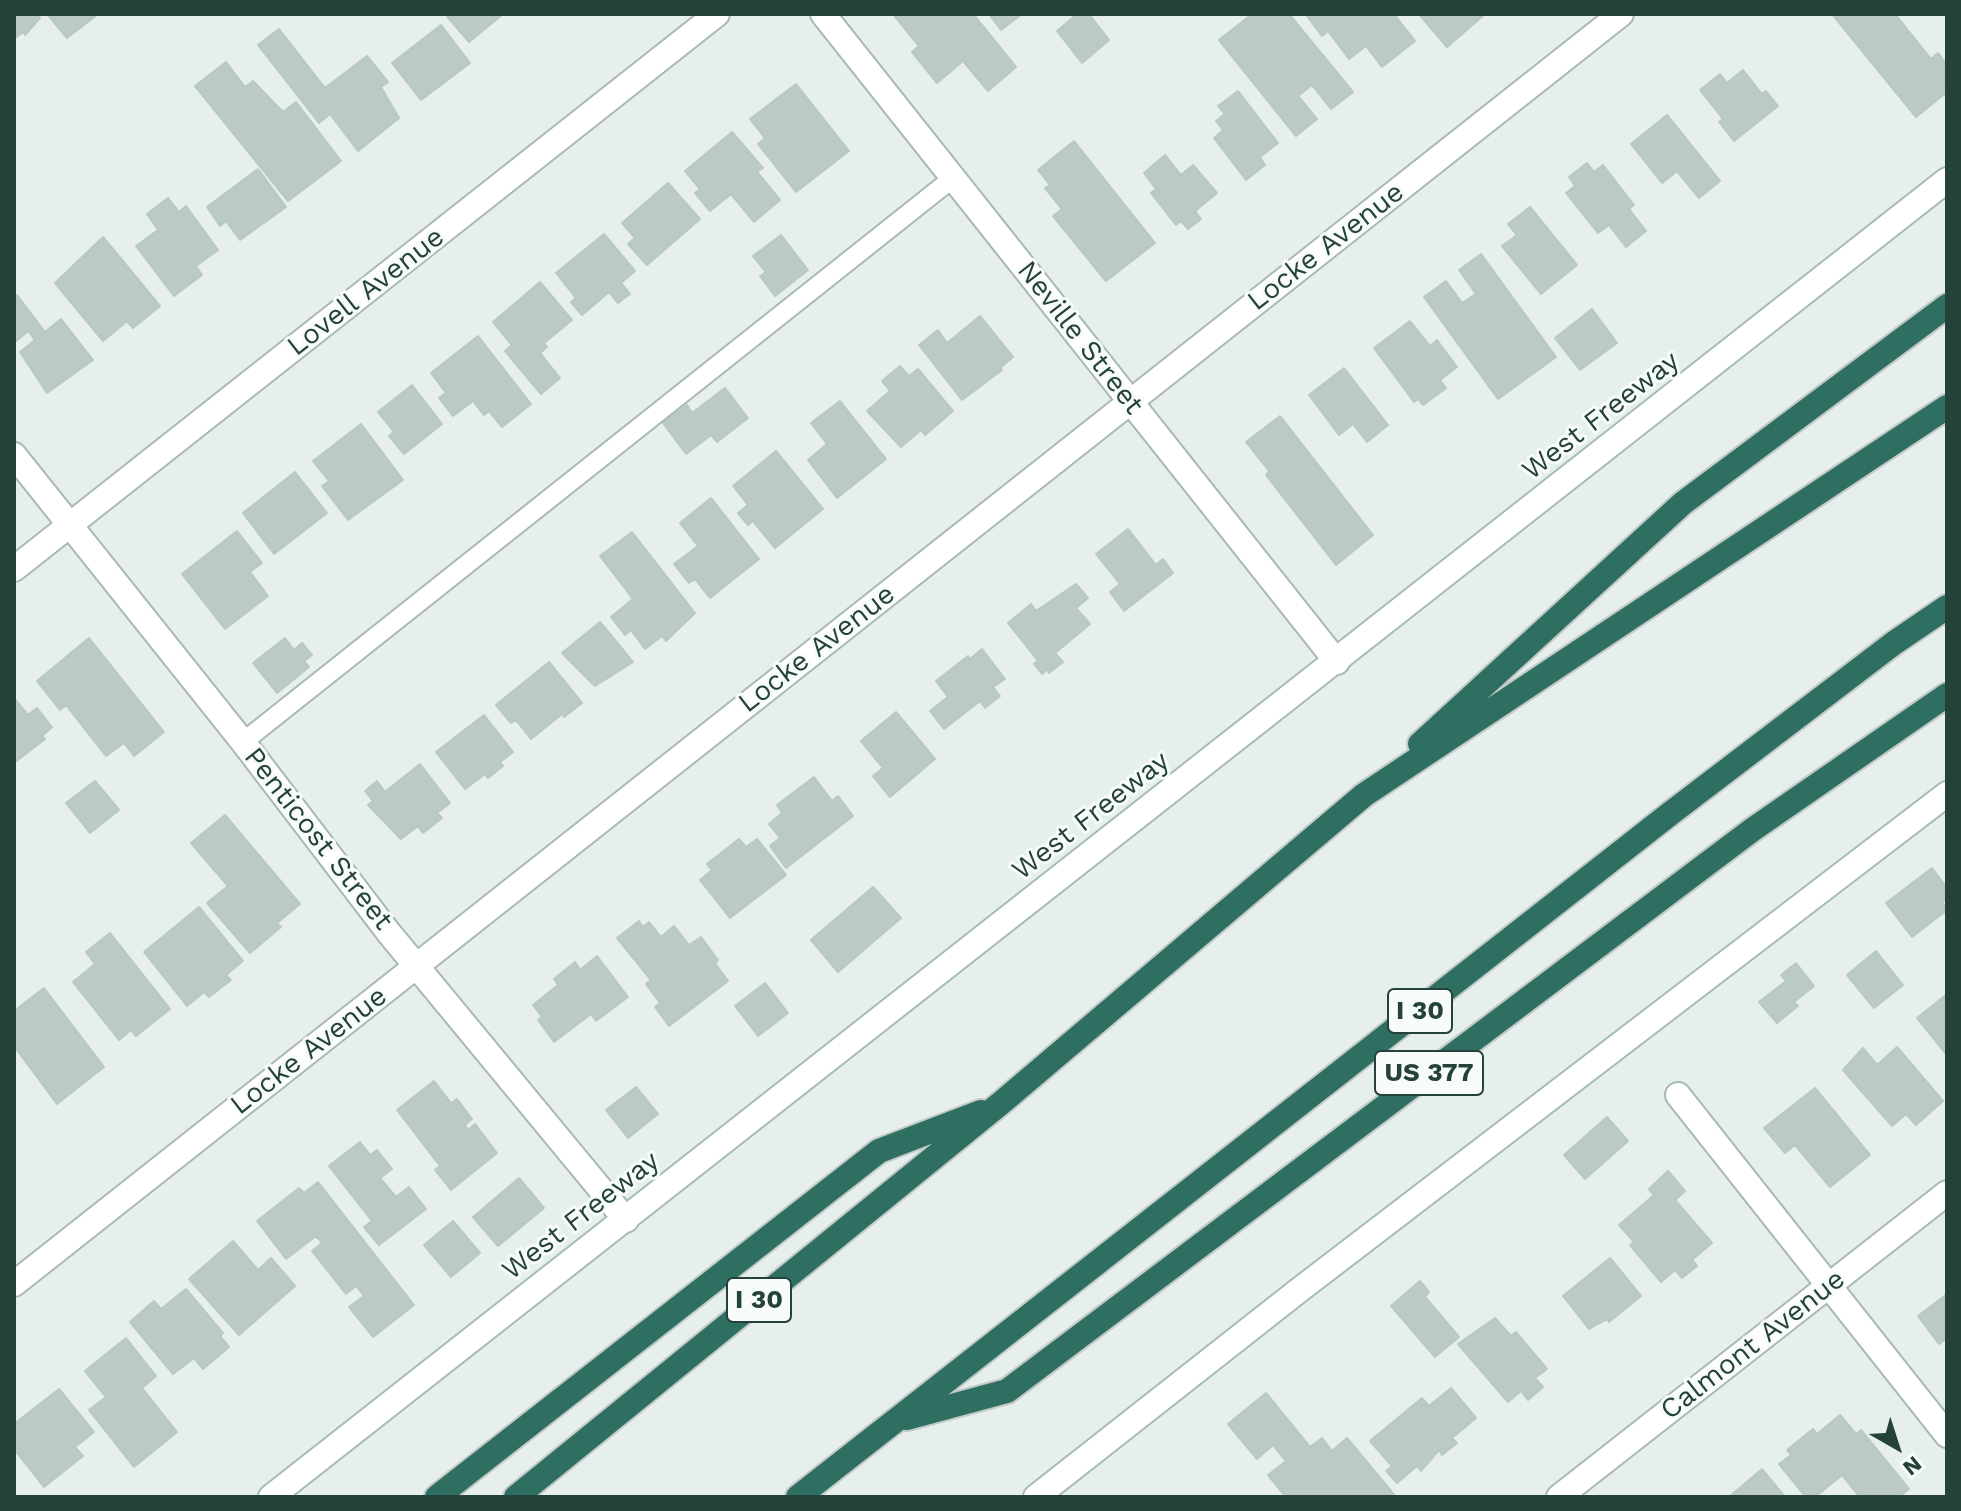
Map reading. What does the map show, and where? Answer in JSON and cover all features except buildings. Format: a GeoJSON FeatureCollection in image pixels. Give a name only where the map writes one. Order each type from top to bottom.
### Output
{"type":"FeatureCollection","features":[{"type":"Feature","properties":{"kind":"highway"},"geometry":{"type":"LineString","coordinates":[[1364,795],[1683,503],[1947,306]]}},
{"type":"Feature","properties":{"kind":"highway","name":"I 30"},"geometry":{"type":"LineString","coordinates":[[516,1497],[1001,1103],[1364,795],[1947,407]]}},
{"type":"Feature","properties":{"kind":"highway","name":"I 30"},"geometry":{"type":"LineString","coordinates":[[798,1497],[1671,813],[1894,643],[1947,607]]}},
{"type":"Feature","properties":{"kind":"highway","name":"US 377"},"geometry":{"type":"LineString","coordinates":[[897,1421],[1007,1391],[1752,830],[1947,695]]}},
{"type":"Feature","properties":{"kind":"highway"},"geometry":{"type":"LineString","coordinates":[[437,1497],[879,1151],[1001,1103]]}},
{"type":"Feature","properties":{"kind":"street","name":"Lovell Avenue"},"geometry":{"type":"LineString","coordinates":[[14,569],[717,14]]}},
{"type":"Feature","properties":{"kind":"street","name":"Neville Street"},"geometry":{"type":"LineString","coordinates":[[823,14],[1337,662]]}},
{"type":"Feature","properties":{"kind":"street","name":"Locke Avenue"},"geometry":{"type":"LineString","coordinates":[[14,1284],[1621,14]]}},
{"type":"Feature","properties":{"kind":"street","name":"West Freeway"},"geometry":{"type":"LineString","coordinates":[[271,1497],[1947,180]]}},
{"type":"Feature","properties":{"kind":"street","name":"Penticost Street"},"geometry":{"type":"LineString","coordinates":[[14,455],[417,966],[626,1220]]}},
{"type":"Feature","properties":{"kind":"street"},"geometry":{"type":"LineString","coordinates":[[1036,1497],[1298,1291],[1947,794]]}},
{"type":"Feature","properties":{"kind":"street"},"geometry":{"type":"LineString","coordinates":[[1678,1095],[1947,1435]]}},
{"type":"Feature","properties":{"kind":"street","name":"Calmont Avenue"},"geometry":{"type":"LineString","coordinates":[[1559,1497],[1947,1193]]}},
{"type":"Feature","properties":{"kind":"lane"},"geometry":{"type":"LineString","coordinates":[[243,742],[953,178]]}}]}
